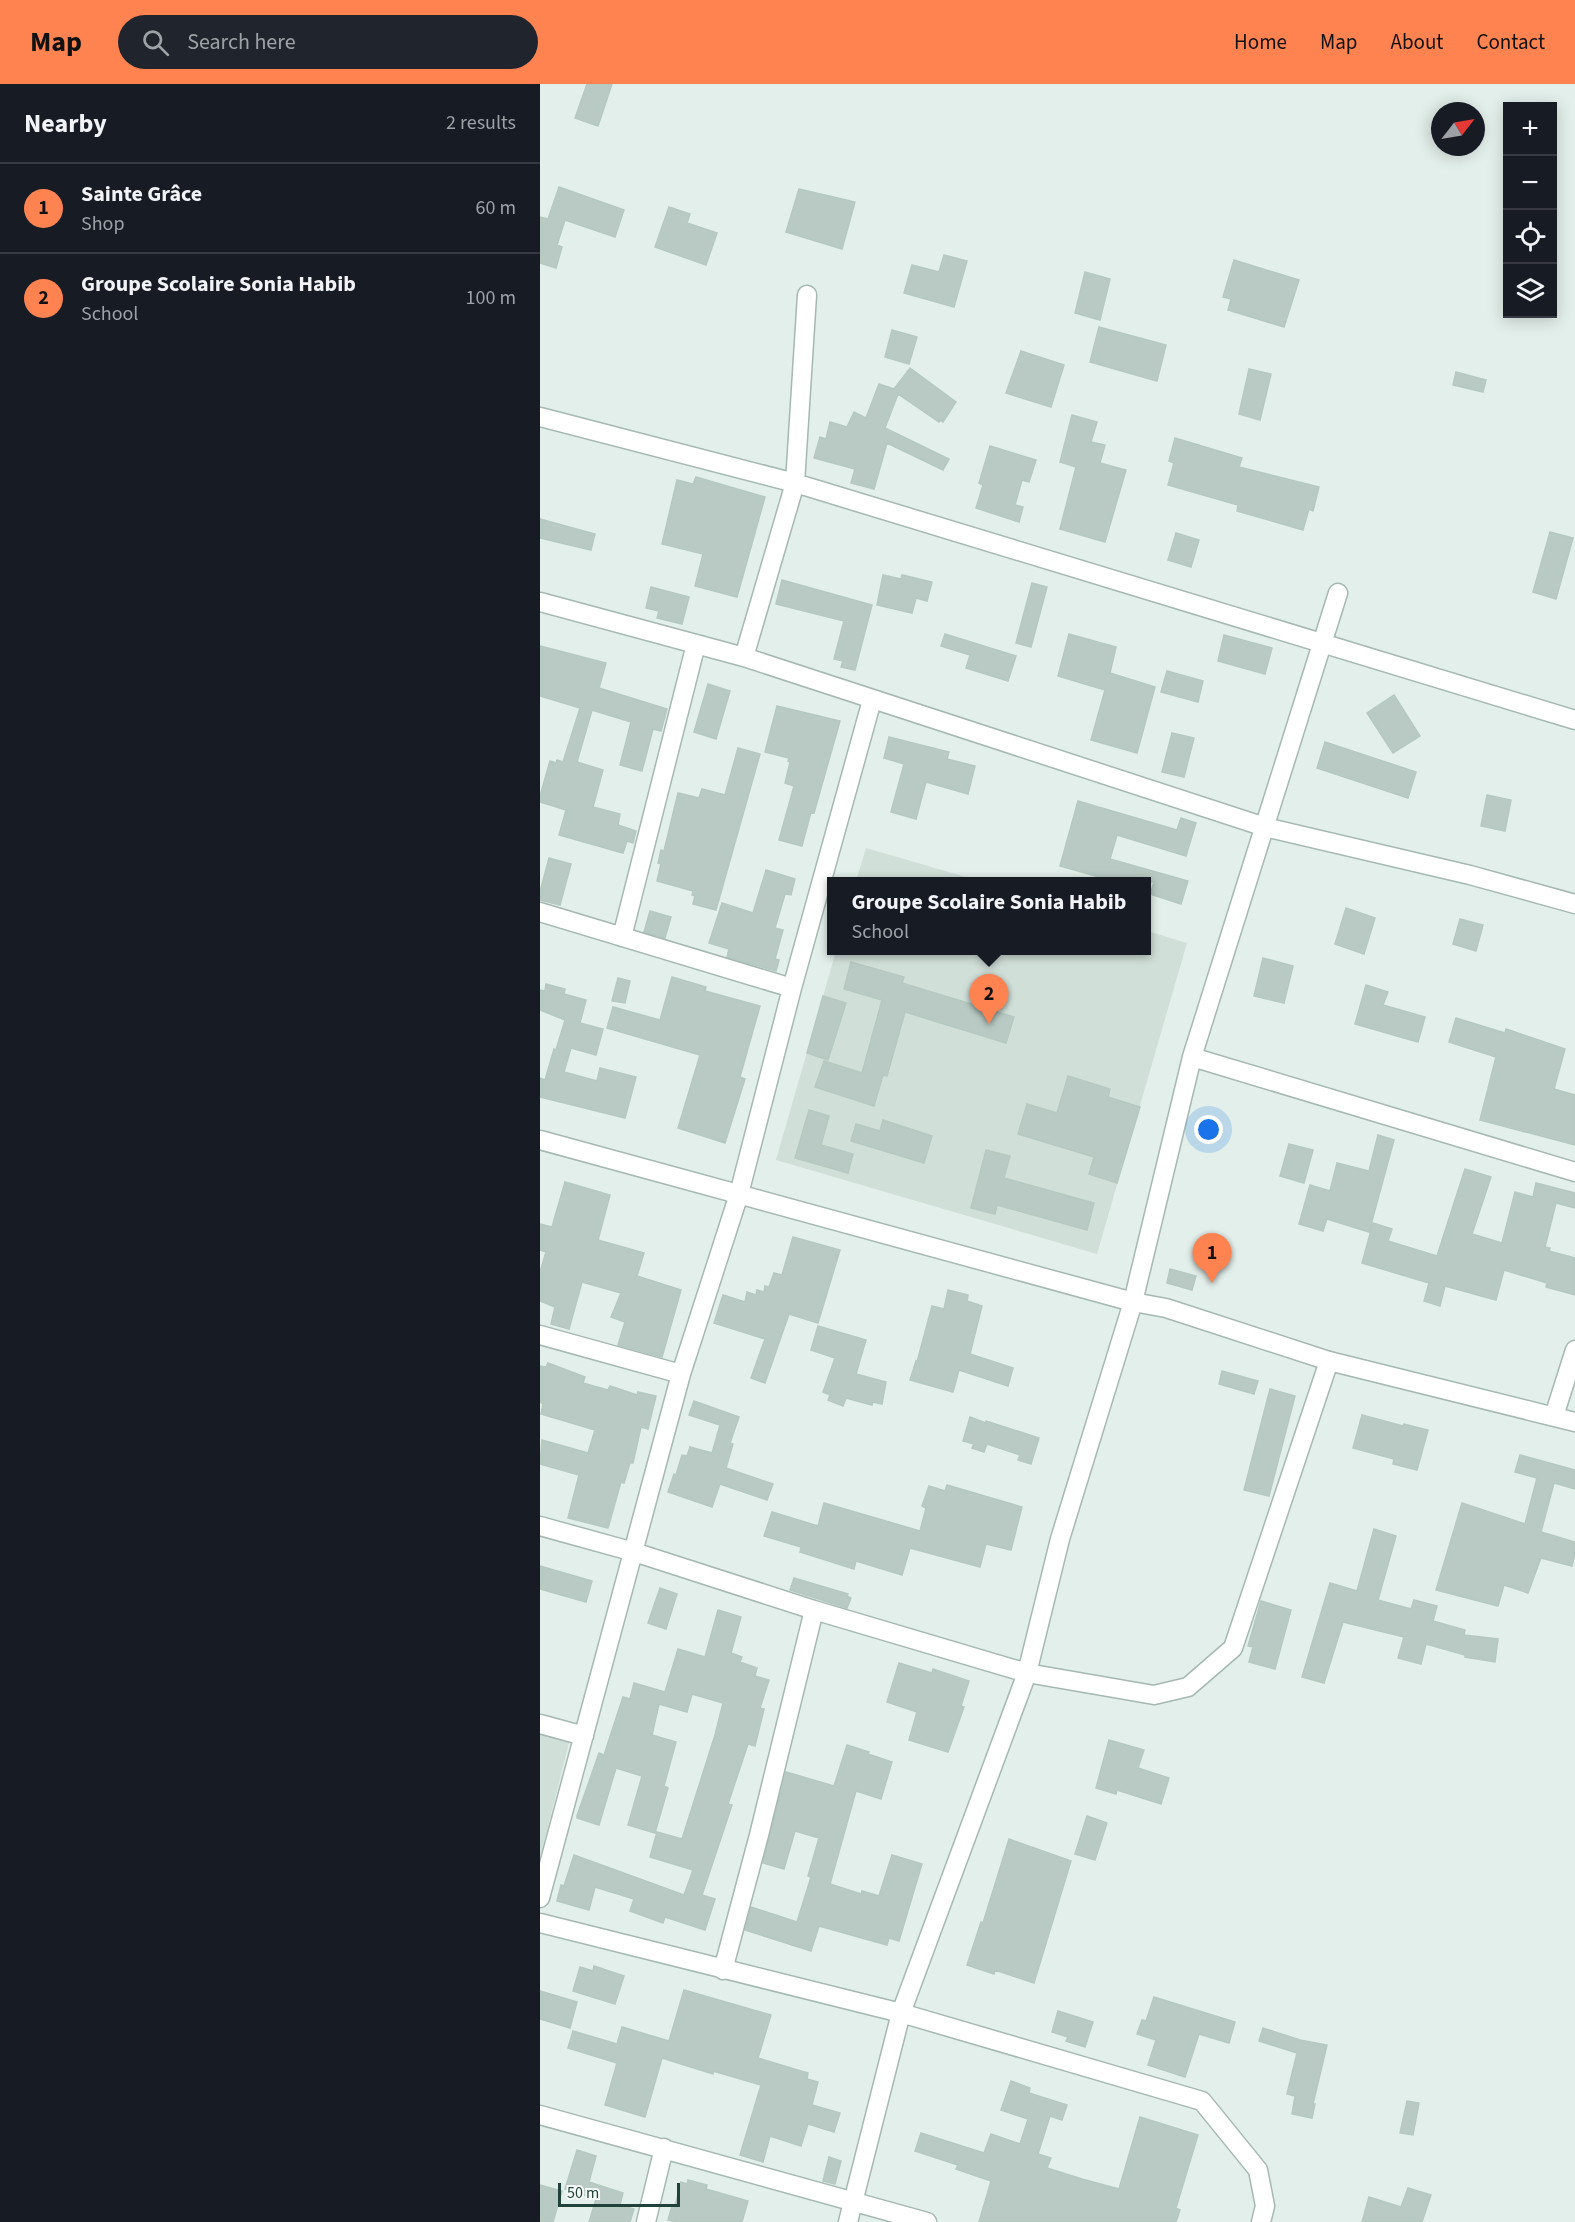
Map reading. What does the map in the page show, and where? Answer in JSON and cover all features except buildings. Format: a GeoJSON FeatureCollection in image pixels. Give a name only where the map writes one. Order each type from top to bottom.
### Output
{"type":"FeatureCollection","features":[{"type":"Feature","properties":{"kind":"street"},"geometry":{"type":"LineString","coordinates":[[744,657],[795,483],[807,295]]}},
{"type":"Feature","properties":{"kind":"street"},"geometry":{"type":"LineString","coordinates":[[540,417],[795,483],[1575,720]]}},
{"type":"Feature","properties":{"kind":"street"},"geometry":{"type":"LineString","coordinates":[[848,2222],[901,2013],[1027,1673],[1060,1539],[1133,1302],[1192,1057],[1338,593]]}},
{"type":"Feature","properties":{"kind":"street"},"geometry":{"type":"LineString","coordinates":[[540,602],[744,657],[1265,827],[1470,875],[1575,904]]}},
{"type":"Feature","properties":{"kind":"street"},"geometry":{"type":"LineString","coordinates":[[622,937],[696,644]]}},
{"type":"Feature","properties":{"kind":"street"},"geometry":{"type":"LineString","coordinates":[[540,1898],[681,1374],[739,1194],[792,988],[872,700]]}},
{"type":"Feature","properties":{"kind":"street"},"geometry":{"type":"LineString","coordinates":[[540,912],[792,988]]}},
{"type":"Feature","properties":{"kind":"street"},"geometry":{"type":"LineString","coordinates":[[1192,1057],[1575,1172]]}},
{"type":"Feature","properties":{"kind":"street"},"geometry":{"type":"LineString","coordinates":[[540,1140],[1133,1302],[1166,1308],[1329,1361],[1575,1422]]}},
{"type":"Feature","properties":{"kind":"street"},"geometry":{"type":"LineString","coordinates":[[540,1335],[681,1374]]}},
{"type":"Feature","properties":{"kind":"street"},"geometry":{"type":"LineString","coordinates":[[1554,1416],[1575,1350]]}},
{"type":"Feature","properties":{"kind":"street"},"geometry":{"type":"LineString","coordinates":[[540,1526],[634,1552],[814,1611],[1027,1673],[1154,1695],[1188,1687],[1233,1648],[1329,1361]]}},
{"type":"Feature","properties":{"kind":"street"},"geometry":{"type":"LineString","coordinates":[[723,1970],[814,1611]]}},
{"type":"Feature","properties":{"kind":"street"},"geometry":{"type":"LineString","coordinates":[[540,1724],[584,1736]]}},
{"type":"Feature","properties":{"kind":"street"},"geometry":{"type":"LineString","coordinates":[[540,1923],[901,2013],[1202,2101],[1258,2170],[1265,2206],[1261,2222]]}},
{"type":"Feature","properties":{"kind":"street"},"geometry":{"type":"LineString","coordinates":[[540,2115],[855,2200],[927,2222]]}},
{"type":"Feature","properties":{"kind":"street"},"geometry":{"type":"LineString","coordinates":[[646,2222],[664,2148]]}},
{"type":"Feature","properties":{"kind":"shaded area"},"geometry":{"type":"Polygon","coordinates":[[[866,848],[966,877],[857,877],[866,848]]]}},
{"type":"Feature","properties":{"kind":"shaded area"},"geometry":{"type":"Polygon","coordinates":[[[1151,932],[1187,943],[1097,1254],[776,1160],[835,955],[1151,955],[1151,932]]]}},
{"type":"Feature","properties":{"kind":"shaded area"},"geometry":{"type":"Polygon","coordinates":[[[540,1731],[570,1739],[540,1858],[540,1731]]]}},
{"type":"Feature","properties":{"kind":"place","name":"Groupe Scolaire Sonia Habib"},"geometry":{"type":"Point","coordinates":[989,1024]}},
{"type":"Feature","properties":{"kind":"place","name":"Sainte Grâce"},"geometry":{"type":"Point","coordinates":[1212,1283]}}]}
